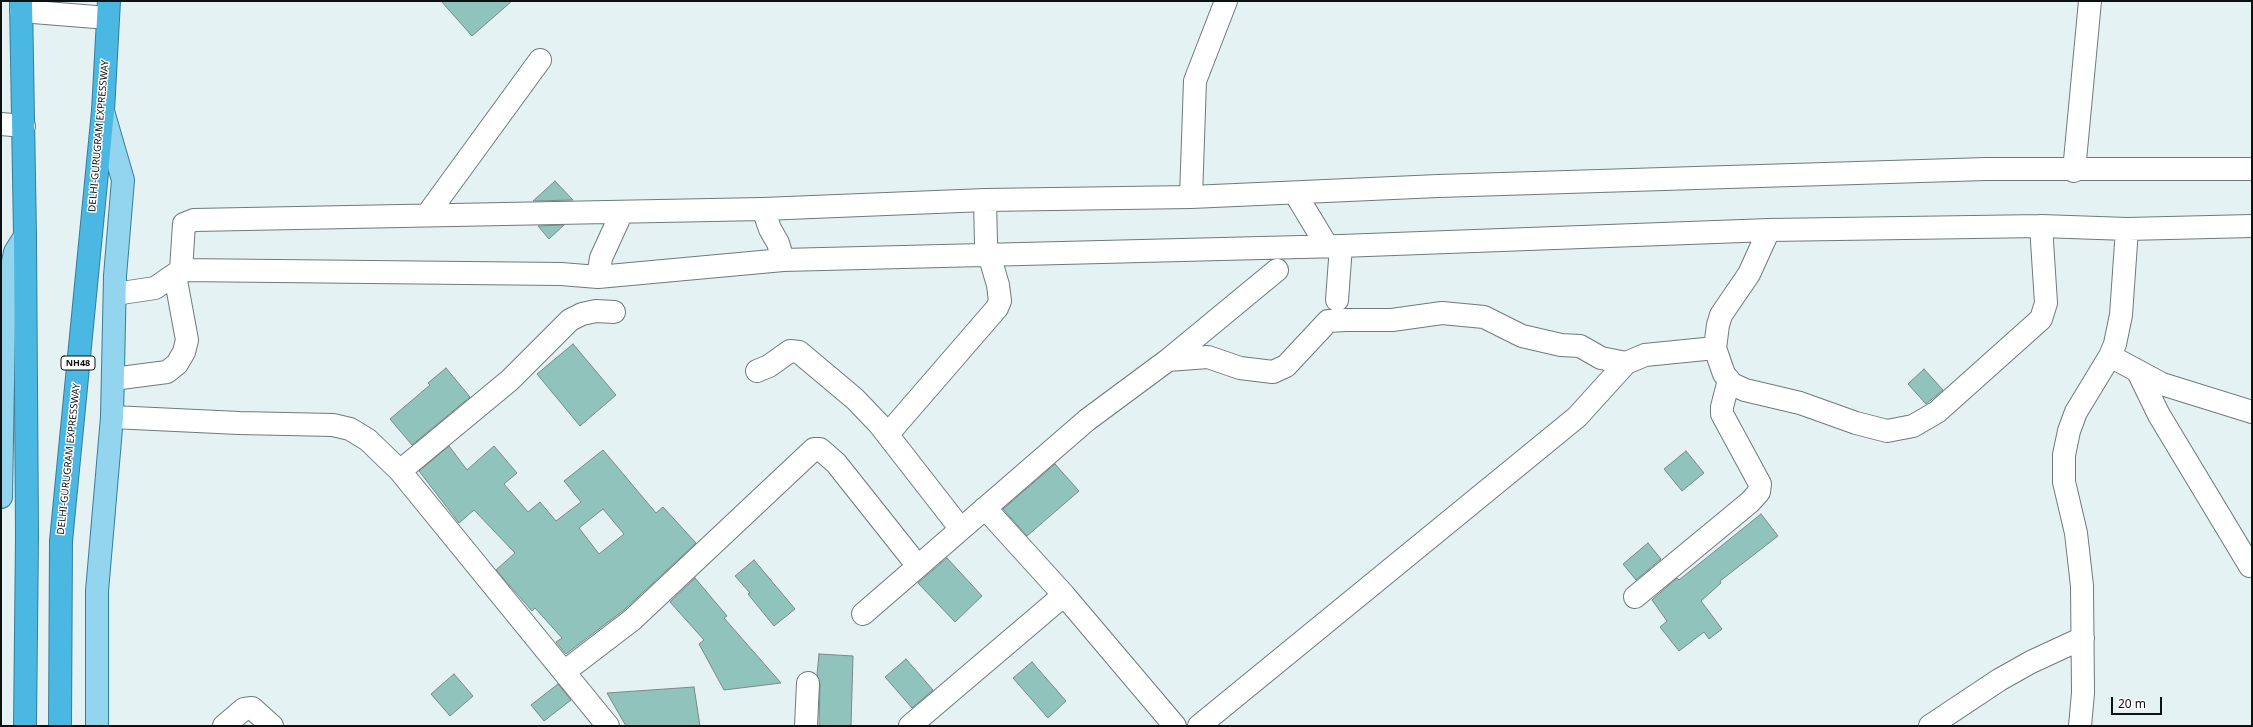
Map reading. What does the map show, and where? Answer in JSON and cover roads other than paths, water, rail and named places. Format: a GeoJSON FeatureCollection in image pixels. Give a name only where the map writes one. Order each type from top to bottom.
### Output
{"type":"FeatureCollection","features":[{"type":"Feature","properties":{"kind":"highway"},"geometry":{"type":"LineString","coordinates":[[21,6],[24,126],[14,247],[27,536],[25,726]]}},
{"type":"Feature","properties":{"kind":"highway","name":"DELHI-GURUGRAM EXPRESSWAY"},"geometry":{"type":"LineString","coordinates":[[60,726],[61,541],[103,111],[108,10]]}},
{"type":"Feature","properties":{"kind":"main road"},"geometry":{"type":"LineString","coordinates":[[97,726],[97,590],[112,416],[115,276],[123,180],[103,111]]}},
{"type":"Feature","properties":{"kind":"main road"},"geometry":{"type":"LineString","coordinates":[[1,497],[4,322],[14,247]]}},
{"type":"Feature","properties":{"kind":"street"},"geometry":{"type":"LineString","coordinates":[[1191,197],[1195,81],[1226,1]]}},
{"type":"Feature","properties":{"kind":"street"},"geometry":{"type":"LineString","coordinates":[[2074,170],[2090,1]]}},
{"type":"Feature","properties":{"kind":"street"},"geometry":{"type":"LineString","coordinates":[[21,6],[108,10]]}},
{"type":"Feature","properties":{"kind":"street"},"geometry":{"type":"LineString","coordinates":[[427,215],[540,60]]}},
{"type":"Feature","properties":{"kind":"street"},"geometry":{"type":"LineString","coordinates":[[1,124],[24,126]]}},
{"type":"Feature","properties":{"kind":"street"},"geometry":{"type":"LineString","coordinates":[[113,380],[167,372],[177,364],[184,352],[187,340],[178,272],[184,224],[194,220],[763,209],[985,200],[1191,197],[1438,186],[1814,174],[1986,170],[2252,169]]}},
{"type":"Feature","properties":{"kind":"street"},"geometry":{"type":"LineString","coordinates":[[1168,360],[1208,358],[1240,368],[1273,372],[1286,366],[1328,321],[1337,300],[1334,246],[1295,193]]}},
{"type":"Feature","properties":{"kind":"street"},"geometry":{"type":"LineString","coordinates":[[888,434],[998,308],[1000,301],[998,285],[988,254],[985,200]]}},
{"type":"Feature","properties":{"kind":"street"},"geometry":{"type":"LineString","coordinates":[[763,209],[770,229],[778,243],[783,260]]}},
{"type":"Feature","properties":{"kind":"street"},"geometry":{"type":"LineString","coordinates":[[598,277],[601,258],[622,212]]}},
{"type":"Feature","properties":{"kind":"street"},"geometry":{"type":"LineString","coordinates":[[115,294],[153,288],[178,272],[561,274],[598,277],[783,260],[1334,246],[1768,230],[2041,226],[2127,229],[2252,226]]}},
{"type":"Feature","properties":{"kind":"street"},"geometry":{"type":"LineString","coordinates":[[1768,230],[1749,274],[1721,314],[1718,325],[1715,348],[1718,361],[1728,380],[1745,390],[1800,403],[1876,429],[1899,430],[1920,424],[1937,412],[2035,325],[2043,315],[2046,303],[2041,226]]}},
{"type":"Feature","properties":{"kind":"street"},"geometry":{"type":"LineString","coordinates":[[2080,726],[2083,693],[2082,586],[2076,533],[2064,482],[2064,454],[2069,430],[2076,412],[2110,356],[2121,315],[2127,229]]}},
{"type":"Feature","properties":{"kind":"street"},"geometry":{"type":"LineString","coordinates":[[863,614],[917,565],[1022,478],[1087,420],[1168,360],[1277,270]]}},
{"type":"Feature","properties":{"kind":"street"},"geometry":{"type":"LineString","coordinates":[[1337,300],[1352,320]]}},
{"type":"Feature","properties":{"kind":"street"},"geometry":{"type":"LineString","coordinates":[[400,471],[510,380],[570,320],[582,314],[596,311],[614,312]]}},
{"type":"Feature","properties":{"kind":"street"},"geometry":{"type":"LineString","coordinates":[[1328,321],[1392,320],[1442,313],[1484,317],[1522,336],[1561,345],[1580,346],[1601,358],[1626,364]]}},
{"type":"Feature","properties":{"kind":"street"},"geometry":{"type":"LineString","coordinates":[[1199,726],[1577,418],[1626,364],[1645,355],[1715,348]]}},
{"type":"Feature","properties":{"kind":"street"},"geometry":{"type":"LineString","coordinates":[[757,371],[769,366],[790,351],[797,351],[855,399],[888,434],[960,528]]}},
{"type":"Feature","properties":{"kind":"street"},"geometry":{"type":"LineString","coordinates":[[2110,356],[2162,384],[2252,412]]}},
{"type":"Feature","properties":{"kind":"street"},"geometry":{"type":"LineString","coordinates":[[2138,372],[2159,415],[2250,566]]}},
{"type":"Feature","properties":{"kind":"street"},"geometry":{"type":"LineString","coordinates":[[1635,597],[1750,502],[1759,492],[1760,484],[1722,414],[1722,406],[1728,380]]}},
{"type":"Feature","properties":{"kind":"street"},"geometry":{"type":"LineString","coordinates":[[112,416],[239,423],[333,425],[350,429],[368,440],[400,471],[608,726]]}},
{"type":"Feature","properties":{"kind":"street"},"geometry":{"type":"LineString","coordinates":[[564,672],[632,620],[814,449],[820,449],[836,463],[917,565]]}},
{"type":"Feature","properties":{"kind":"street"},"geometry":{"type":"LineString","coordinates":[[985,508],[1064,595],[1175,726]]}},
{"type":"Feature","properties":{"kind":"street"},"geometry":{"type":"LineString","coordinates":[[910,726],[1064,595]]}},
{"type":"Feature","properties":{"kind":"street"},"geometry":{"type":"LineString","coordinates":[[1930,726],[1998,680],[2045,654],[2083,638]]}},
{"type":"Feature","properties":{"kind":"street"},"geometry":{"type":"LineString","coordinates":[[806,726],[808,682]]}},
{"type":"Feature","properties":{"kind":"street"},"geometry":{"type":"LineString","coordinates":[[224,726],[244,709],[252,708],[272,726]]}}]}
